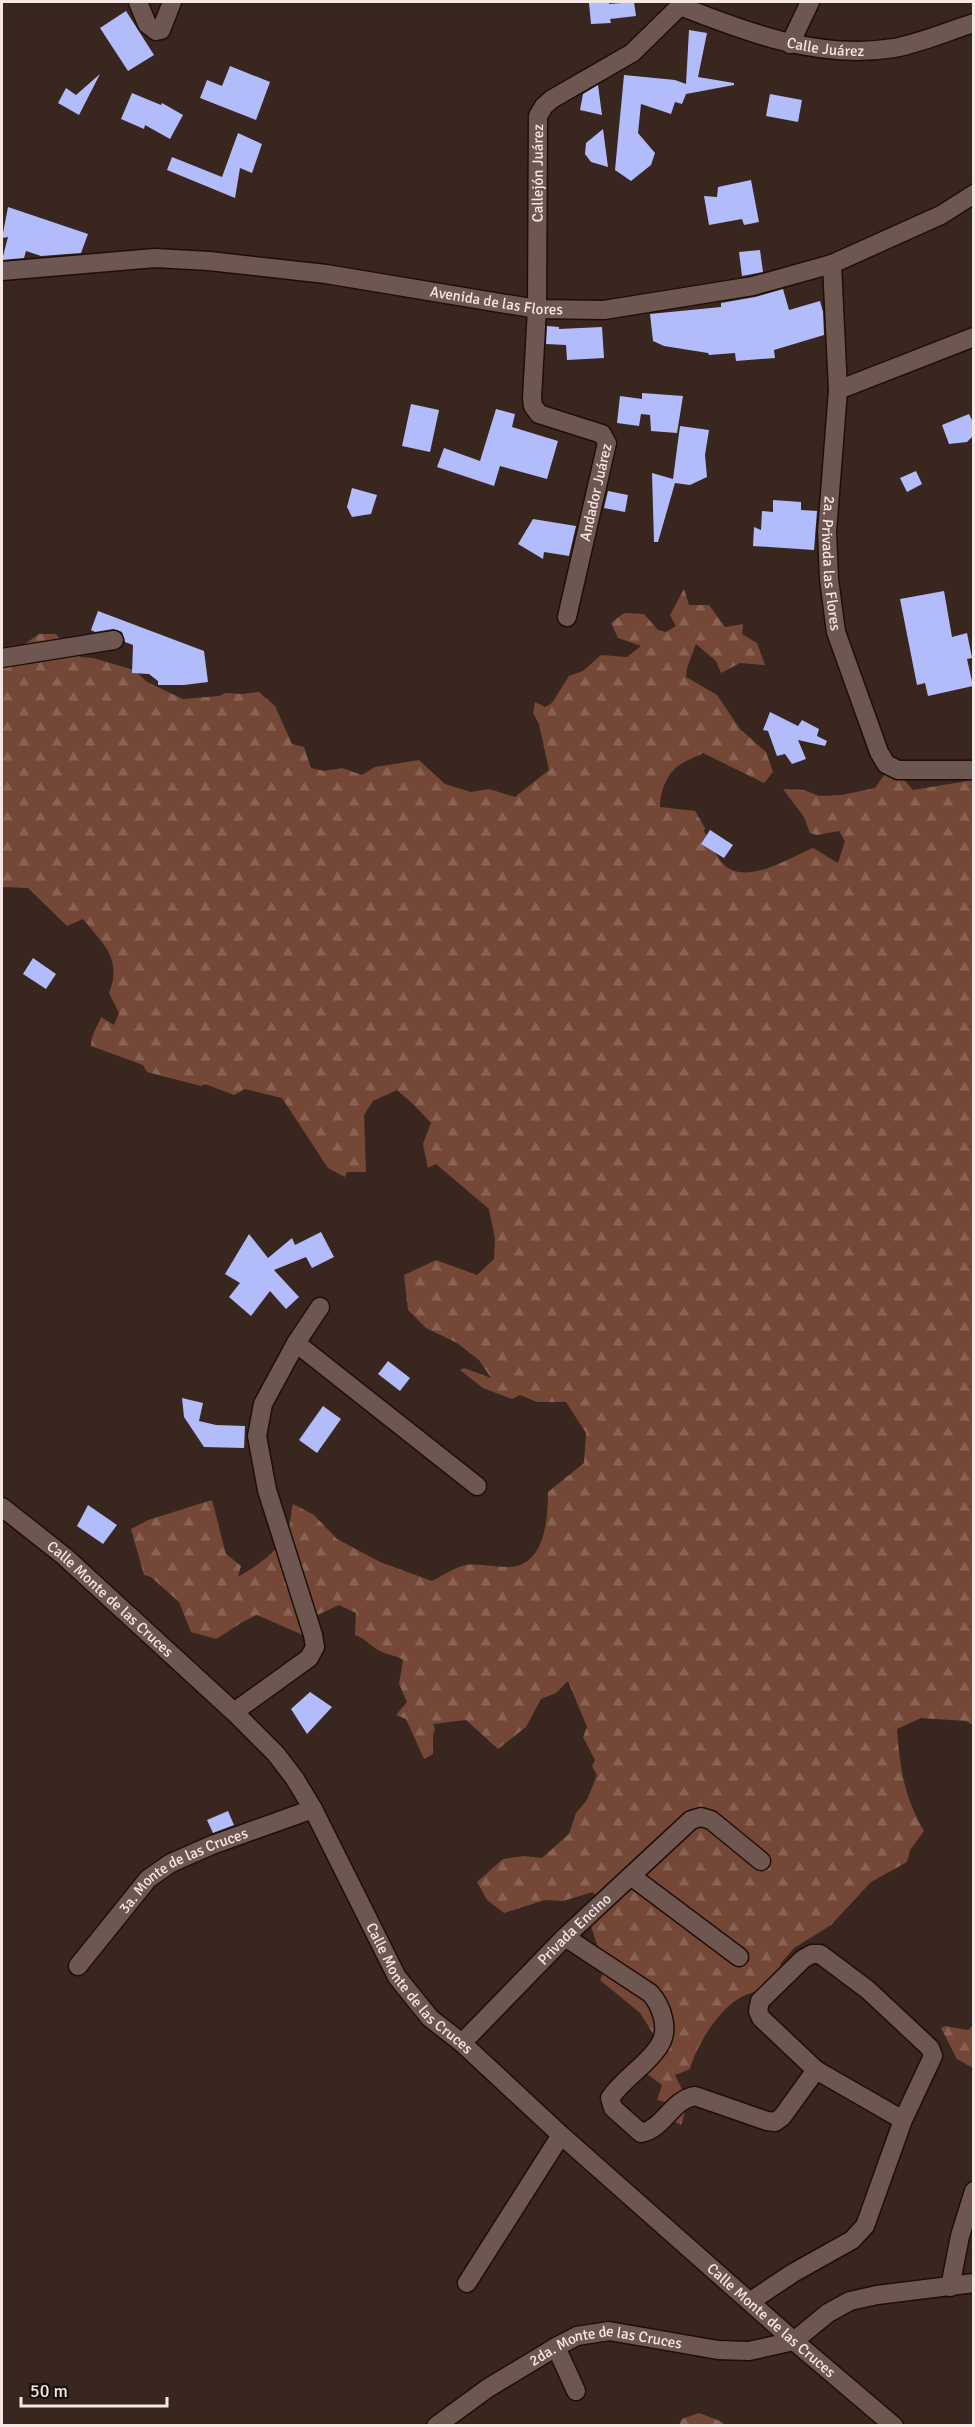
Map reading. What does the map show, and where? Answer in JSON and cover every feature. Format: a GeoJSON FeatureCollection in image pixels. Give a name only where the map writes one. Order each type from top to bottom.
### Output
{"type":"FeatureCollection","features":[{"type":"Feature","properties":{"kind":"street"},"geometry":{"type":"LineString","coordinates":[[138,2],[147,24],[156,32],[161,30],[172,2]]}},
{"type":"Feature","properties":{"kind":"street"},"geometry":{"type":"LineString","coordinates":[[790,45],[810,2]]}},
{"type":"Feature","properties":{"kind":"street","name":"Calle Juárez"},"geometry":{"type":"LineString","coordinates":[[680,4],[790,45],[840,51],[872,51],[897,47],[974,23]]}},
{"type":"Feature","properties":{"kind":"street","name":"Callejón Juárez"},"geometry":{"type":"LineString","coordinates":[[537,309],[538,116],[552,99],[632,53],[680,4]]}},
{"type":"Feature","properties":{"kind":"street","name":"Avenida de las Flores"},"geometry":{"type":"LineString","coordinates":[[2,271],[155,258],[209,261],[326,274],[537,309],[604,310],[753,286],[832,264],[941,215],[974,194]]}},
{"type":"Feature","properties":{"kind":"street","name":"2a. Privada las Flores"},"geometry":{"type":"LineString","coordinates":[[832,264],[838,390],[827,532],[829,579],[836,632],[886,764],[897,770],[974,770]]}},
{"type":"Feature","properties":{"kind":"street","name":"Andador Juárez"},"geometry":{"type":"LineString","coordinates":[[537,309],[533,406],[539,414],[602,434],[607,443],[567,617]]}},
{"type":"Feature","properties":{"kind":"street"},"geometry":{"type":"LineString","coordinates":[[838,390],[974,337]]}},
{"type":"Feature","properties":{"kind":"street"},"geometry":{"type":"LineString","coordinates":[[2,658],[114,640]]}},
{"type":"Feature","properties":{"kind":"street"},"geometry":{"type":"LineString","coordinates":[[234,1712],[309,1658],[315,1647],[267,1490],[257,1436],[263,1404],[297,1343],[321,1307]]}},
{"type":"Feature","properties":{"kind":"street"},"geometry":{"type":"LineString","coordinates":[[297,1343],[477,1485]]}},
{"type":"Feature","properties":{"kind":"street","name":"Calle Monte de las Cruces"},"geometry":{"type":"LineString","coordinates":[[2,1507],[64,1556],[234,1712],[276,1754],[295,1779],[313,1809],[397,1977],[430,2018],[462,2043],[794,2341],[894,2426]]}},
{"type":"Feature","properties":{"kind":"street","name":"3a. Monte de las Cruces"},"geometry":{"type":"LineString","coordinates":[[78,1966],[148,1879],[171,1863],[212,1845],[313,1809]]}},
{"type":"Feature","properties":{"kind":"street","name":"Privada Encino"},"geometry":{"type":"LineString","coordinates":[[462,2043],[565,1937],[691,1820],[701,1817],[711,1820],[761,1861]]}},
{"type":"Feature","properties":{"kind":"street"},"geometry":{"type":"LineString","coordinates":[[631,1876],[739,1957]]}},
{"type":"Feature","properties":{"kind":"street"},"geometry":{"type":"LineString","coordinates":[[565,1937],[650,1993],[658,2002],[664,2031],[660,2046],[610,2098],[613,2108],[641,2133],[655,2127],[684,2098],[695,2096],[767,2121],[775,2121],[782,2117],[816,2070]]}},
{"type":"Feature","properties":{"kind":"street"},"geometry":{"type":"LineString","coordinates":[[751,2301],[793,2273],[852,2240],[865,2226],[903,2120],[933,2056],[930,2048],[868,1990],[820,1953],[803,1959],[760,2001],[758,2011],[761,2018],[816,2070],[903,2120]]}},
{"type":"Feature","properties":{"kind":"street"},"geometry":{"type":"LineString","coordinates":[[467,2283],[561,2134]]}},
{"type":"Feature","properties":{"kind":"street"},"geometry":{"type":"LineString","coordinates":[[950,2287],[960,2236],[974,2191]]}},
{"type":"Feature","properties":{"kind":"street"},"geometry":{"type":"LineString","coordinates":[[794,2341],[828,2313],[850,2301],[877,2295],[974,2283]]}},
{"type":"Feature","properties":{"kind":"street","name":"2da. Monte de las Cruces"},"geometry":{"type":"LineString","coordinates":[[436,2426],[488,2388],[577,2336],[609,2331],[718,2350],[749,2351],[794,2341]]}},
{"type":"Feature","properties":{"kind":"street"},"geometry":{"type":"LineString","coordinates":[[556,2347],[576,2391]]}},
{"type":"Feature","properties":{"kind":"green space"},"geometry":{"type":"Polygon","coordinates":[[[684,589],[689,605],[709,605],[725,627],[743,624],[742,634],[757,643],[765,665],[740,663],[721,673],[716,661],[696,644],[686,677],[717,695],[740,729],[766,752],[773,772],[764,783],[703,753],[683,763],[672,772],[661,795],[660,807],[695,811],[715,853],[729,869],[752,872],[765,869],[813,848],[838,863],[845,841],[839,831],[817,835],[810,833],[804,817],[783,789],[804,790],[819,796],[842,795],[875,788],[885,774],[900,775],[913,790],[973,780],[973,1725],[966,1721],[921,1718],[897,1729],[907,1794],[924,1831],[910,1850],[907,1862],[871,1882],[831,1925],[794,1948],[781,1963],[775,1986],[738,1999],[716,2020],[703,2040],[690,2069],[675,2075],[688,2102],[681,2125],[674,2121],[668,2103],[657,2100],[662,2085],[647,2074],[649,2054],[656,2038],[640,2013],[600,1980],[605,1969],[589,1920],[597,1900],[593,1892],[563,1901],[545,1900],[504,1913],[487,1900],[477,1882],[503,1859],[524,1856],[542,1858],[569,1834],[576,1813],[587,1800],[597,1775],[592,1766],[595,1760],[583,1737],[587,1727],[568,1681],[556,1693],[541,1699],[526,1727],[498,1749],[466,1720],[433,1724],[435,1729],[433,1754],[424,1759],[406,1719],[396,1715],[407,1702],[399,1684],[403,1660],[380,1651],[355,1635],[356,1613],[339,1605],[311,1618],[312,1642],[303,1635],[257,1615],[216,1639],[191,1632],[179,1602],[151,1577],[144,1575],[131,1529],[148,1520],[212,1500],[226,1554],[241,1566],[238,1577],[270,1555],[282,1541],[290,1523],[293,1504],[314,1515],[337,1539],[380,1562],[432,1581],[467,1565],[509,1567],[521,1565],[530,1559],[542,1539],[547,1515],[548,1492],[584,1463],[586,1433],[566,1402],[537,1402],[520,1395],[512,1399],[483,1388],[460,1370],[464,1368],[491,1378],[479,1360],[457,1343],[426,1328],[408,1310],[404,1275],[436,1260],[477,1275],[494,1259],[495,1239],[489,1209],[436,1164],[428,1168],[423,1144],[431,1123],[397,1090],[373,1101],[364,1115],[366,1172],[347,1172],[345,1177],[328,1168],[282,1098],[245,1089],[234,1095],[205,1084],[201,1086],[147,1072],[143,1065],[91,1046],[93,1034],[101,1017],[114,1025],[119,1013],[109,993],[114,971],[104,944],[83,919],[67,926],[28,888],[2,887],[2,660],[39,634],[56,634],[69,650],[83,650],[80,657],[93,658],[134,670],[147,682],[183,699],[219,696],[225,693],[259,692],[275,706],[292,744],[304,747],[311,768],[324,771],[342,768],[362,775],[375,767],[419,760],[445,784],[471,792],[489,789],[515,797],[549,770],[539,724],[533,713],[535,702],[545,707],[552,703],[569,676],[583,671],[601,655],[627,657],[641,646],[618,638],[611,623],[624,613],[644,614],[658,630],[666,632],[676,626],[670,615],[684,589]]]}},
{"type":"Feature","properties":{"kind":"green space"},"geometry":{"type":"Polygon","coordinates":[[[973,2025],[973,2068],[957,2059],[941,2028],[945,2026],[968,2030],[973,2025]]]}},
{"type":"Feature","properties":{"kind":"green space"},"geometry":{"type":"Polygon","coordinates":[[[699,2413],[726,2425],[679,2425],[682,2419],[699,2413]]]}},
{"type":"Feature","properties":{"kind":"building"},"geometry":{"type":"Polygon","coordinates":[[[609,2],[609,4],[634,2],[636,16],[610,19],[611,23],[591,24],[589,3],[609,2]]]}},
{"type":"Feature","properties":{"kind":"building"},"geometry":{"type":"Polygon","coordinates":[[[126,11],[154,55],[128,71],[100,28],[126,11]]]}},
{"type":"Feature","properties":{"kind":"building"},"geometry":{"type":"Polygon","coordinates":[[[689,30],[707,33],[698,77],[734,83],[734,85],[686,94],[682,104],[675,102],[671,114],[641,104],[638,133],[655,153],[651,165],[631,181],[615,170],[624,75],[675,80],[686,84],[689,30]]]}},
{"type":"Feature","properties":{"kind":"building"},"geometry":{"type":"Polygon","coordinates":[[[230,66],[270,82],[256,120],[200,98],[207,80],[222,86],[230,66]]]}},
{"type":"Feature","properties":{"kind":"building"},"geometry":{"type":"Polygon","coordinates":[[[100,74],[79,115],[58,103],[66,88],[76,95],[100,74]]]}},
{"type":"Feature","properties":{"kind":"building"},"geometry":{"type":"Polygon","coordinates":[[[598,85],[602,115],[580,110],[583,94],[598,85]]]}},
{"type":"Feature","properties":{"kind":"building"},"geometry":{"type":"Polygon","coordinates":[[[132,93],[161,105],[162,103],[183,115],[170,139],[145,125],[144,129],[121,119],[132,93]]]}},
{"type":"Feature","properties":{"kind":"building"},"geometry":{"type":"Polygon","coordinates":[[[770,94],[802,100],[798,122],[766,116],[770,94]]]}},
{"type":"Feature","properties":{"kind":"building"},"geometry":{"type":"Polygon","coordinates":[[[603,129],[608,167],[591,162],[585,154],[586,143],[603,129]]]}},
{"type":"Feature","properties":{"kind":"building"},"geometry":{"type":"Polygon","coordinates":[[[238,133],[262,144],[252,173],[240,168],[235,198],[167,170],[172,157],[222,177],[238,133]]]}},
{"type":"Feature","properties":{"kind":"building"},"geometry":{"type":"Polygon","coordinates":[[[751,180],[759,222],[744,225],[742,219],[709,225],[704,196],[717,197],[718,187],[751,180]]]}},
{"type":"Feature","properties":{"kind":"building"},"geometry":{"type":"Polygon","coordinates":[[[8,207],[88,234],[81,253],[41,256],[26,251],[24,258],[2,260],[8,237],[2,238],[8,207]]]}},
{"type":"Feature","properties":{"kind":"building"},"geometry":{"type":"Polygon","coordinates":[[[760,250],[763,272],[742,276],[739,252],[760,250]]]}},
{"type":"Feature","properties":{"kind":"building"},"geometry":{"type":"Polygon","coordinates":[[[783,289],[789,310],[820,301],[824,335],[774,350],[775,358],[736,361],[735,353],[709,355],[664,346],[653,341],[650,314],[721,307],[721,303],[783,289]]]}},
{"type":"Feature","properties":{"kind":"building"},"geometry":{"type":"Polygon","coordinates":[[[547,326],[559,327],[559,329],[602,327],[604,358],[567,360],[566,345],[546,344],[547,326]]]}},
{"type":"Feature","properties":{"kind":"building"},"geometry":{"type":"Polygon","coordinates":[[[642,393],[683,396],[677,433],[651,431],[650,415],[641,414],[639,426],[617,423],[620,396],[642,399],[642,393]]]}},
{"type":"Feature","properties":{"kind":"building"},"geometry":{"type":"Polygon","coordinates":[[[411,404],[439,410],[430,452],[402,446],[411,404]]]}},
{"type":"Feature","properties":{"kind":"building"},"geometry":{"type":"Polygon","coordinates":[[[496,409],[515,414],[512,427],[558,441],[547,479],[500,466],[494,486],[437,467],[444,448],[480,461],[496,409]]]}},
{"type":"Feature","properties":{"kind":"building"},"geometry":{"type":"Polygon","coordinates":[[[969,414],[974,424],[974,435],[967,442],[949,444],[942,425],[969,414]]]}},
{"type":"Feature","properties":{"kind":"building"},"geometry":{"type":"Polygon","coordinates":[[[680,426],[709,430],[705,455],[707,477],[690,485],[675,483],[658,542],[654,542],[652,473],[673,479],[680,426]]]}},
{"type":"Feature","properties":{"kind":"building"},"geometry":{"type":"Polygon","coordinates":[[[916,471],[922,484],[907,492],[900,478],[916,471]]]}},
{"type":"Feature","properties":{"kind":"building"},"geometry":{"type":"Polygon","coordinates":[[[352,488],[377,495],[371,514],[352,517],[347,507],[352,488]]]}},
{"type":"Feature","properties":{"kind":"building"},"geometry":{"type":"Polygon","coordinates":[[[608,491],[628,495],[625,512],[604,508],[608,491]]]}},
{"type":"Feature","properties":{"kind":"building"},"geometry":{"type":"Polygon","coordinates":[[[773,500],[801,502],[801,510],[817,511],[814,550],[753,546],[754,527],[761,530],[762,511],[773,512],[773,500]]]}},
{"type":"Feature","properties":{"kind":"building"},"geometry":{"type":"Polygon","coordinates":[[[533,519],[576,526],[569,556],[544,552],[543,559],[518,544],[533,519]]]}},
{"type":"Feature","properties":{"kind":"building"},"geometry":{"type":"Polygon","coordinates":[[[944,591],[952,637],[967,633],[972,658],[967,659],[973,686],[928,696],[925,683],[917,685],[900,599],[944,591]]]}},
{"type":"Feature","properties":{"kind":"building"},"geometry":{"type":"Polygon","coordinates":[[[98,611],[204,651],[208,682],[158,685],[158,681],[149,674],[132,673],[133,645],[125,642],[122,632],[113,629],[95,632],[91,630],[98,611]]]}},
{"type":"Feature","properties":{"kind":"building"},"geometry":{"type":"Polygon","coordinates":[[[770,712],[798,726],[802,720],[819,729],[817,736],[827,741],[825,746],[798,740],[806,759],[792,764],[785,754],[777,756],[768,731],[763,730],[770,712]]]}},
{"type":"Feature","properties":{"kind":"building"},"geometry":{"type":"Polygon","coordinates":[[[710,830],[733,845],[724,858],[701,844],[710,830]]]}},
{"type":"Feature","properties":{"kind":"building"},"geometry":{"type":"Polygon","coordinates":[[[33,958],[56,974],[46,989],[23,974],[33,958]]]}},
{"type":"Feature","properties":{"kind":"building"},"geometry":{"type":"Polygon","coordinates":[[[321,1232],[334,1257],[312,1268],[306,1257],[274,1270],[299,1297],[286,1309],[270,1291],[251,1316],[229,1297],[240,1283],[225,1274],[249,1234],[268,1258],[292,1238],[295,1245],[321,1232]]]}},
{"type":"Feature","properties":{"kind":"building"},"geometry":{"type":"Polygon","coordinates":[[[388,1361],[410,1378],[400,1391],[378,1374],[388,1361]]]}},
{"type":"Feature","properties":{"kind":"building"},"geometry":{"type":"Polygon","coordinates":[[[182,1398],[203,1403],[199,1421],[216,1425],[245,1426],[244,1448],[204,1447],[184,1417],[182,1398]]]}},
{"type":"Feature","properties":{"kind":"building"},"geometry":{"type":"Polygon","coordinates":[[[323,1406],[341,1419],[317,1453],[299,1440],[323,1406]]]}},
{"type":"Feature","properties":{"kind":"building"},"geometry":{"type":"Polygon","coordinates":[[[88,1505],[117,1525],[103,1544],[77,1526],[88,1505]]]}},
{"type":"Feature","properties":{"kind":"building"},"geometry":{"type":"Polygon","coordinates":[[[310,1692],[332,1707],[307,1734],[291,1709],[310,1692]]]}},
{"type":"Feature","properties":{"kind":"building"},"geometry":{"type":"Polygon","coordinates":[[[228,1811],[234,1825],[213,1833],[207,1820],[228,1811]]]}}]}
